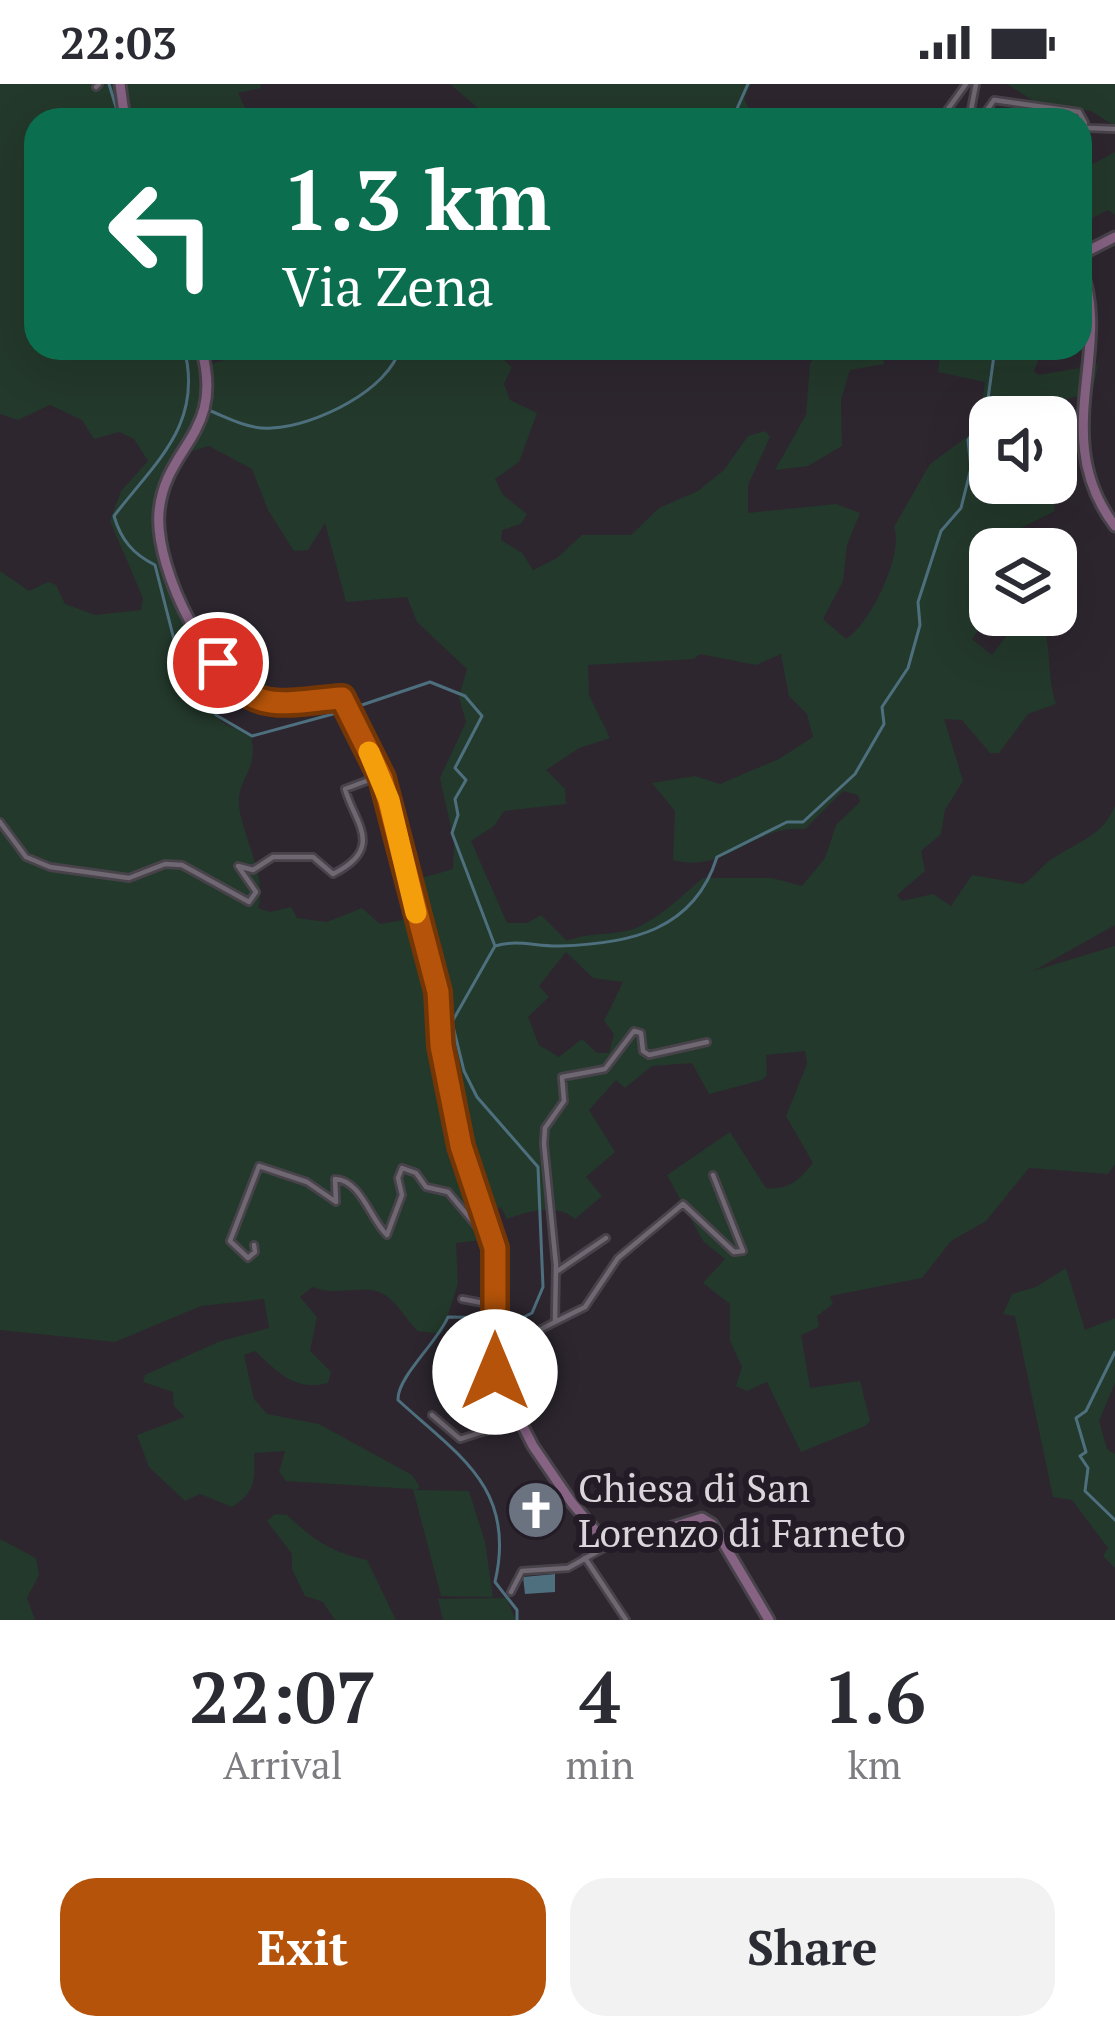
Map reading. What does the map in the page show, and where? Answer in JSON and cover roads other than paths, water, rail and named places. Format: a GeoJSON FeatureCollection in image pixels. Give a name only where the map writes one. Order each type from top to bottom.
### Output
{"type":"FeatureCollection","features":[{"type":"Feature","properties":{"kind":"street"},"geometry":{"type":"LineString","coordinates":[[988,108],[992,101],[1006,98],[1058,108]]}},
{"type":"Feature","properties":{"kind":"street"},"geometry":{"type":"LineString","coordinates":[[1092,288],[1099,345],[1088,404],[1087,462],[1115,526]]}},
{"type":"Feature","properties":{"kind":"street"},"geometry":{"type":"LineString","coordinates":[[203,360],[208,387],[204,417],[166,487],[159,514],[174,587],[205,644],[240,690],[278,704],[335,698],[352,713],[380,772],[438,992],[441,1046],[461,1146],[495,1248],[497,1372],[518,1421],[584,1519],[614,1544]]}},
{"type":"Feature","properties":{"kind":"street"},"geometry":{"type":"LineString","coordinates":[[0,822],[26,857],[50,867],[129,878],[165,864],[182,866],[249,902],[256,892],[238,866],[253,870],[273,857],[314,856],[333,874],[341,872],[362,846],[365,834],[345,789],[374,782],[380,772]]}},
{"type":"Feature","properties":{"kind":"street"},"geometry":{"type":"LineString","coordinates":[[555,1322],[556,1272],[544,1144],[545,1128],[564,1101],[562,1076],[605,1069],[634,1031],[641,1033],[643,1052],[649,1055],[707,1042]]}},
{"type":"Feature","properties":{"kind":"street"},"geometry":{"type":"LineString","coordinates":[[254,1245],[255,1252],[248,1258],[230,1241],[259,1166],[307,1182],[335,1202],[335,1180],[345,1180],[375,1210],[387,1235],[402,1195],[398,1178],[402,1168],[416,1173],[426,1187],[448,1192],[487,1243],[490,1269],[496,1276]]}},
{"type":"Feature","properties":{"kind":"street"},"geometry":{"type":"LineString","coordinates":[[495,1353],[585,1307],[618,1258],[683,1204],[734,1252],[743,1251],[712,1175]]}},
{"type":"Feature","properties":{"kind":"street"},"geometry":{"type":"LineString","coordinates":[[556,1272],[606,1238]]}},
{"type":"Feature","properties":{"kind":"street"},"geometry":{"type":"LineString","coordinates":[[462,1300],[494,1307]]}},
{"type":"Feature","properties":{"kind":"street"},"geometry":{"type":"LineString","coordinates":[[445,1397],[442,1383],[454,1379],[454,1372],[497,1372]]}},
{"type":"Feature","properties":{"kind":"street"},"geometry":{"type":"LineString","coordinates":[[471,1372],[474,1390]]}},
{"type":"Feature","properties":{"kind":"street"},"geometry":{"type":"LineString","coordinates":[[432,1414],[460,1439],[518,1421]]}},
{"type":"Feature","properties":{"kind":"street"},"geometry":{"type":"LineString","coordinates":[[512,1592],[522,1571],[568,1568],[614,1544],[702,1518],[712,1524],[769,1620]]}},
{"type":"Feature","properties":{"kind":"street"},"geometry":{"type":"LineString","coordinates":[[585,1558],[626,1620]]}},
{"type":"Feature","properties":{"kind":"water"},"geometry":{"type":"Polygon","coordinates":[[[555,1574],[555,1592],[525,1594],[523,1577],[555,1574]]]}},
{"type":"Feature","properties":{"kind":"waterway"},"geometry":{"type":"LineString","coordinates":[[109,84],[116,108]]}},
{"type":"Feature","properties":{"kind":"waterway"},"geometry":{"type":"LineString","coordinates":[[737,108],[748,84]]}},
{"type":"Feature","properties":{"kind":"waterway"},"geometry":{"type":"LineString","coordinates":[[186,360],[187,399],[182,420],[160,459],[114,516],[117,525],[129,545],[155,565],[180,663],[216,715],[252,736],[344,711]]}},
{"type":"Feature","properties":{"kind":"waterway"},"geometry":{"type":"LineString","coordinates":[[208,410],[264,428],[309,421],[366,391],[394,360]]}},
{"type":"Feature","properties":{"kind":"waterway"},"geometry":{"type":"LineString","coordinates":[[495,946],[586,945],[656,928],[692,902],[717,857],[787,822],[803,822],[855,774],[884,724],[882,707],[908,668],[920,625],[918,602],[941,531],[961,508],[971,468],[968,440],[986,413],[993,360]]}},
{"type":"Feature","properties":{"kind":"waterway"},"geometry":{"type":"LineString","coordinates":[[353,708],[430,682],[465,696],[482,716],[455,768],[466,780],[455,799],[458,815],[452,833],[495,946],[452,1022],[464,1071],[477,1097],[538,1167],[543,1287],[532,1313],[522,1318],[448,1317],[404,1381],[398,1400],[461,1457],[490,1498],[500,1549],[495,1582],[517,1610],[517,1620]]}},
{"type":"Feature","properties":{"kind":"waterway"},"geometry":{"type":"LineString","coordinates":[[1115,1352],[1086,1411],[1076,1418],[1086,1452],[1080,1456],[1088,1468],[1085,1491],[1115,1520]]}},
{"type":"Feature","properties":{"kind":"place","name":"Chiesa di San Lorenzo di Farneto"},"geometry":{"type":"Point","coordinates":[536,1510]}}]}
